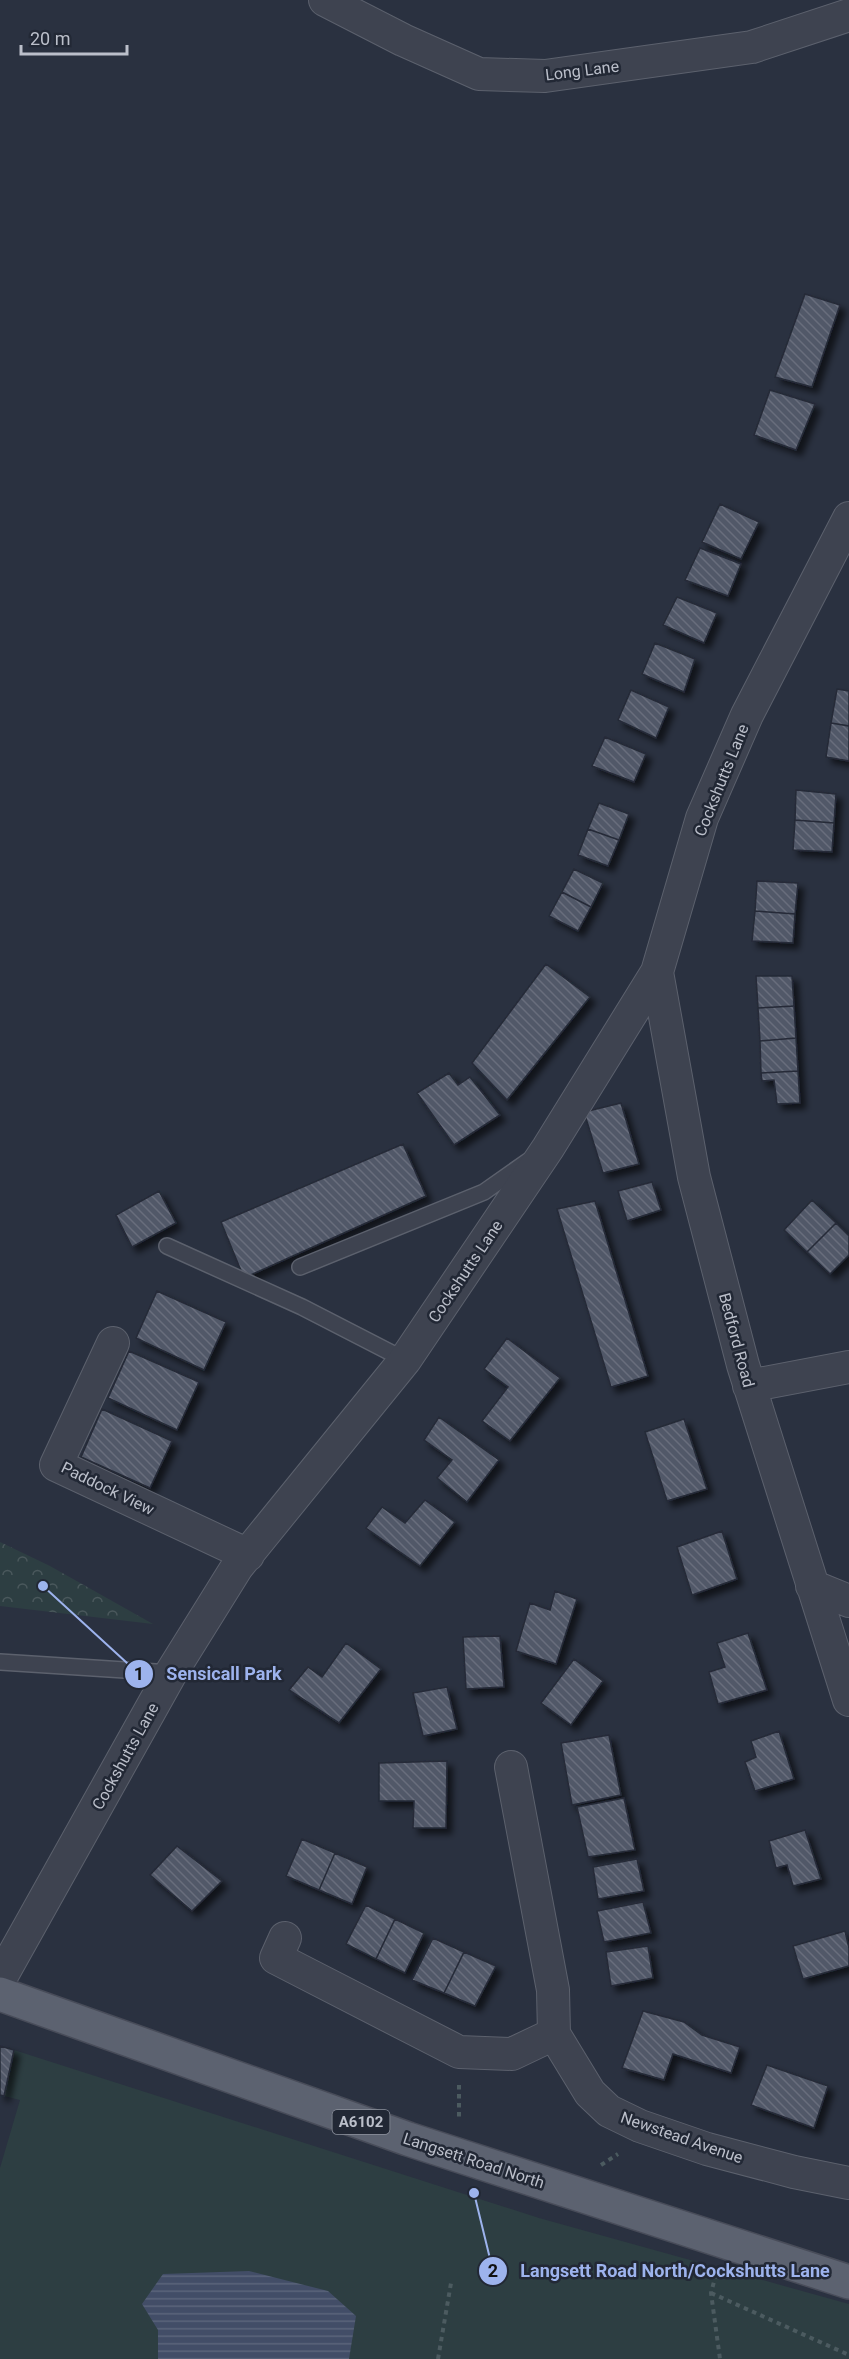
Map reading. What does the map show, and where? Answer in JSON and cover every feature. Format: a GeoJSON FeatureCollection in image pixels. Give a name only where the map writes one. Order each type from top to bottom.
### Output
{"type":"FeatureCollection","features":[{"type":"Feature","properties":{"kind":"main road","name":"Langsett Road North"},"geometry":{"type":"LineString","coordinates":[[0,1994],[460,2156],[849,2282]]}},
{"type":"Feature","properties":{"kind":"street","name":"Long Lane"},"geometry":{"type":"LineString","coordinates":[[325,0],[403,40],[478,74],[523,76],[545,76],[752,47],[849,15]]}},
{"type":"Feature","properties":{"kind":"street","name":"Cockshutts Lane"},"geometry":{"type":"LineString","coordinates":[[0,1979],[171,1673],[248,1555],[405,1360],[548,1148],[657,972],[702,818],[747,715],[849,518]]}},
{"type":"Feature","properties":{"kind":"street","name":"Bedford Road"},"geometry":{"type":"LineString","coordinates":[[657,972],[694,1177],[749,1386],[849,1700]]}},
{"type":"Feature","properties":{"kind":"street","name":"Paddock View"},"geometry":{"type":"LineString","coordinates":[[113,1343],[56,1465],[248,1555]]}},
{"type":"Feature","properties":{"kind":"street"},"geometry":{"type":"LineString","coordinates":[[749,1386],[849,1367]]}},
{"type":"Feature","properties":{"kind":"street"},"geometry":{"type":"LineString","coordinates":[[812,1586],[849,1601]]}},
{"type":"Feature","properties":{"kind":"street"},"geometry":{"type":"LineString","coordinates":[[285,1938],[276,1958],[459,2052],[512,2054],[554,2034],[553,1990],[511,1767]]}},
{"type":"Feature","properties":{"kind":"street","name":"Newstead Avenue"},"geometry":{"type":"LineString","coordinates":[[554,2034],[590,2093],[609,2111],[654,2131],[707,2149],[849,2183]]}},
{"type":"Feature","properties":{"kind":"lane"},"geometry":{"type":"LineString","coordinates":[[300,1267],[484,1192],[548,1148]]}},
{"type":"Feature","properties":{"kind":"lane"},"geometry":{"type":"LineString","coordinates":[[167,1246],[302,1307],[405,1360]]}},
{"type":"Feature","properties":{"kind":"lane"},"geometry":{"type":"LineString","coordinates":[[0,1662],[171,1673]]}},
{"type":"Feature","properties":{"kind":"path"},"geometry":{"type":"LineString","coordinates":[[459,2052],[460,2156]]}},
{"type":"Feature","properties":{"kind":"path"},"geometry":{"type":"LineString","coordinates":[[563,2189],[654,2131]]}},
{"type":"Feature","properties":{"kind":"path"},"geometry":{"type":"LineString","coordinates":[[438,2359],[451,2283]]}},
{"type":"Feature","properties":{"kind":"path"},"geometry":{"type":"LineString","coordinates":[[720,2359],[711,2293],[849,2355]]}},
{"type":"Feature","properties":{"kind":"green space"},"geometry":{"type":"Polygon","coordinates":[[[0,1542],[50,1566],[153,1624],[0,1606],[0,1542]]]}},
{"type":"Feature","properties":{"kind":"green space"},"geometry":{"type":"Polygon","coordinates":[[[14,2050],[539,2218],[849,2304],[849,2359],[0,2359],[0,2168],[20,2100],[4,2096],[14,2050]]]}},
{"type":"Feature","properties":{"kind":"water"},"geometry":{"type":"Polygon","coordinates":[[[249,2271],[328,2291],[356,2316],[349,2359],[158,2359],[158,2330],[142,2304],[163,2274],[249,2271]]]}},
{"type":"Feature","properties":{"kind":"building"},"geometry":{"type":"Polygon","coordinates":[[[805,294],[840,305],[812,387],[775,377],[805,294]]]}},
{"type":"Feature","properties":{"kind":"building"},"geometry":{"type":"Polygon","coordinates":[[[770,390],[815,404],[796,450],[754,435],[770,390]]]}},
{"type":"Feature","properties":{"kind":"building"},"geometry":{"type":"Polygon","coordinates":[[[720,504],[759,522],[741,559],[702,542],[720,504]]]}},
{"type":"Feature","properties":{"kind":"building"},"geometry":{"type":"Polygon","coordinates":[[[700,548],[741,564],[728,596],[685,580],[700,548]]]}},
{"type":"Feature","properties":{"kind":"building"},"geometry":{"type":"Polygon","coordinates":[[[677,597],[717,613],[704,643],[663,625],[677,597]]]}},
{"type":"Feature","properties":{"kind":"building"},"geometry":{"type":"Polygon","coordinates":[[[655,643],[695,659],[684,692],[642,674],[655,643]]]}},
{"type":"Feature","properties":{"kind":"building"},"geometry":{"type":"Polygon","coordinates":[[[837,689],[849,691],[849,726],[831,723],[837,689]]]}},
{"type":"Feature","properties":{"kind":"building"},"geometry":{"type":"Polygon","coordinates":[[[631,690],[669,707],[656,738],[618,720],[631,690]]]}},
{"type":"Feature","properties":{"kind":"building"},"geometry":{"type":"Polygon","coordinates":[[[831,723],[849,726],[849,761],[826,757],[831,723]]]}},
{"type":"Feature","properties":{"kind":"building"},"geometry":{"type":"Polygon","coordinates":[[[605,737],[646,754],[634,782],[592,766],[605,737]]]}},
{"type":"Feature","properties":{"kind":"building"},"geometry":{"type":"Polygon","coordinates":[[[796,790],[836,794],[834,823],[795,820],[796,790]]]}},
{"type":"Feature","properties":{"kind":"building"},"geometry":{"type":"Polygon","coordinates":[[[599,803],[629,814],[619,840],[588,829],[599,803]]]}},
{"type":"Feature","properties":{"kind":"building"},"geometry":{"type":"Polygon","coordinates":[[[795,820],[834,823],[832,852],[793,850],[795,820]]]}},
{"type":"Feature","properties":{"kind":"building"},"geometry":{"type":"Polygon","coordinates":[[[588,829],[619,840],[608,866],[578,855],[588,829]]]}},
{"type":"Feature","properties":{"kind":"building"},"geometry":{"type":"Polygon","coordinates":[[[574,869],[603,883],[591,907],[562,892],[574,869]]]}},
{"type":"Feature","properties":{"kind":"building"},"geometry":{"type":"Polygon","coordinates":[[[757,881],[798,883],[795,914],[755,911],[757,881]]]}},
{"type":"Feature","properties":{"kind":"building"},"geometry":{"type":"Polygon","coordinates":[[[562,892],[591,907],[578,931],[549,916],[562,892]]]}},
{"type":"Feature","properties":{"kind":"building"},"geometry":{"type":"Polygon","coordinates":[[[755,911],[795,914],[793,943],[752,941],[755,911]]]}},
{"type":"Feature","properties":{"kind":"building"},"geometry":{"type":"Polygon","coordinates":[[[546,964],[590,997],[507,1100],[472,1063],[546,964]]]}},
{"type":"Feature","properties":{"kind":"building"},"geometry":{"type":"Polygon","coordinates":[[[756,976],[792,976],[794,1006],[758,1008],[756,976]]]}},
{"type":"Feature","properties":{"kind":"building"},"geometry":{"type":"Polygon","coordinates":[[[794,1006],[796,1038],[760,1041],[758,1008],[794,1006]]]}},
{"type":"Feature","properties":{"kind":"building"},"geometry":{"type":"Polygon","coordinates":[[[796,1038],[798,1071],[761,1073],[760,1041],[796,1038]]]}},
{"type":"Feature","properties":{"kind":"building"},"geometry":{"type":"Polygon","coordinates":[[[798,1071],[800,1103],[777,1104],[774,1080],[762,1081],[761,1073],[798,1071]]]}},
{"type":"Feature","properties":{"kind":"building"},"geometry":{"type":"Polygon","coordinates":[[[449,1073],[458,1085],[470,1077],[500,1115],[454,1145],[417,1093],[449,1073]]]}},
{"type":"Feature","properties":{"kind":"building"},"geometry":{"type":"Polygon","coordinates":[[[621,1103],[639,1164],[603,1173],[584,1112],[621,1103]]]}},
{"type":"Feature","properties":{"kind":"building"},"geometry":{"type":"Polygon","coordinates":[[[403,1144],[426,1196],[244,1278],[221,1222],[403,1144]]]}},
{"type":"Feature","properties":{"kind":"building"},"geometry":{"type":"Polygon","coordinates":[[[652,1182],[661,1210],[627,1221],[618,1191],[652,1182]]]}},
{"type":"Feature","properties":{"kind":"building"},"geometry":{"type":"Polygon","coordinates":[[[159,1191],[176,1223],[132,1247],[116,1215],[159,1191]]]}},
{"type":"Feature","properties":{"kind":"building"},"geometry":{"type":"Polygon","coordinates":[[[812,1200],[836,1223],[807,1252],[784,1230],[812,1200]]]}},
{"type":"Feature","properties":{"kind":"building"},"geometry":{"type":"Polygon","coordinates":[[[595,1201],[648,1376],[611,1387],[557,1209],[595,1201]]]}},
{"type":"Feature","properties":{"kind":"building"},"geometry":{"type":"Polygon","coordinates":[[[836,1223],[849,1236],[849,1255],[830,1274],[807,1252],[836,1223]]]}},
{"type":"Feature","properties":{"kind":"building"},"geometry":{"type":"Polygon","coordinates":[[[157,1291],[226,1322],[204,1370],[136,1338],[157,1291]]]}},
{"type":"Feature","properties":{"kind":"building"},"geometry":{"type":"Polygon","coordinates":[[[507,1338],[560,1378],[510,1441],[482,1421],[508,1387],[484,1369],[507,1338]]]}},
{"type":"Feature","properties":{"kind":"building"},"geometry":{"type":"Polygon","coordinates":[[[129,1351],[199,1382],[177,1430],[108,1398],[129,1351]]]}},
{"type":"Feature","properties":{"kind":"building"},"geometry":{"type":"Polygon","coordinates":[[[102,1409],[172,1441],[150,1488],[81,1457],[102,1409]]]}},
{"type":"Feature","properties":{"kind":"building"},"geometry":{"type":"Polygon","coordinates":[[[439,1417],[499,1460],[467,1502],[437,1478],[452,1460],[424,1440],[439,1417]]]}},
{"type":"Feature","properties":{"kind":"building"},"geometry":{"type":"Polygon","coordinates":[[[684,1419],[707,1489],[667,1501],[645,1432],[684,1419]]]}},
{"type":"Feature","properties":{"kind":"building"},"geometry":{"type":"Polygon","coordinates":[[[425,1500],[455,1522],[420,1566],[366,1528],[382,1507],[405,1523],[425,1500]]]}},
{"type":"Feature","properties":{"kind":"building"},"geometry":{"type":"Polygon","coordinates":[[[722,1531],[737,1579],[692,1595],[677,1547],[722,1531]]]}},
{"type":"Feature","properties":{"kind":"building"},"geometry":{"type":"Polygon","coordinates":[[[555,1591],[577,1599],[556,1664],[516,1651],[530,1603],[550,1610],[555,1591]]]}},
{"type":"Feature","properties":{"kind":"building"},"geometry":{"type":"Polygon","coordinates":[[[748,1633],[767,1690],[718,1704],[709,1672],[725,1667],[717,1643],[748,1633]]]}},
{"type":"Feature","properties":{"kind":"building"},"geometry":{"type":"Polygon","coordinates":[[[500,1636],[504,1687],[466,1689],[463,1637],[500,1636]]]}},
{"type":"Feature","properties":{"kind":"building"},"geometry":{"type":"Polygon","coordinates":[[[346,1643],[381,1669],[339,1723],[289,1690],[308,1667],[322,1677],[346,1643]]]}},
{"type":"Feature","properties":{"kind":"building"},"geometry":{"type":"Polygon","coordinates":[[[574,1659],[603,1681],[571,1725],[541,1703],[574,1659]]]}},
{"type":"Feature","properties":{"kind":"building"},"geometry":{"type":"Polygon","coordinates":[[[447,1687],[457,1729],[423,1736],[413,1693],[447,1687]]]}},
{"type":"Feature","properties":{"kind":"building"},"geometry":{"type":"Polygon","coordinates":[[[779,1731],[794,1779],[755,1791],[745,1762],[756,1757],[751,1741],[779,1731]]]}},
{"type":"Feature","properties":{"kind":"building"},"geometry":{"type":"Polygon","coordinates":[[[609,1735],[621,1795],[572,1805],[561,1743],[609,1735]]]}},
{"type":"Feature","properties":{"kind":"building"},"geometry":{"type":"Polygon","coordinates":[[[447,1761],[446,1828],[413,1828],[414,1801],[379,1801],[379,1763],[447,1761]]]}},
{"type":"Feature","properties":{"kind":"building"},"geometry":{"type":"Polygon","coordinates":[[[624,1798],[635,1850],[588,1857],[577,1807],[624,1798]]]}},
{"type":"Feature","properties":{"kind":"building"},"geometry":{"type":"Polygon","coordinates":[[[805,1830],[821,1879],[793,1886],[787,1865],[776,1868],[769,1841],[805,1830]]]}},
{"type":"Feature","properties":{"kind":"building"},"geometry":{"type":"Polygon","coordinates":[[[302,1839],[335,1853],[319,1890],[286,1876],[302,1839]]]}},
{"type":"Feature","properties":{"kind":"building"},"geometry":{"type":"Polygon","coordinates":[[[177,1846],[222,1881],[192,1911],[150,1875],[177,1846]]]}},
{"type":"Feature","properties":{"kind":"building"},"geometry":{"type":"Polygon","coordinates":[[[335,1853],[367,1867],[352,1904],[319,1890],[335,1853]]]}},
{"type":"Feature","properties":{"kind":"building"},"geometry":{"type":"Polygon","coordinates":[[[637,1859],[644,1891],[598,1899],[593,1867],[637,1859]]]}},
{"type":"Feature","properties":{"kind":"building"},"geometry":{"type":"Polygon","coordinates":[[[643,1902],[651,1933],[604,1942],[597,1911],[643,1902]]]}},
{"type":"Feature","properties":{"kind":"building"},"geometry":{"type":"Polygon","coordinates":[[[366,1905],[395,1919],[376,1959],[346,1944],[366,1905]]]}},
{"type":"Feature","properties":{"kind":"building"},"geometry":{"type":"Polygon","coordinates":[[[395,1919],[424,1933],[405,1973],[376,1959],[395,1919]]]}},
{"type":"Feature","properties":{"kind":"building"},"geometry":{"type":"Polygon","coordinates":[[[845,1931],[849,1948],[849,1966],[803,1979],[793,1946],[845,1931]]]}},
{"type":"Feature","properties":{"kind":"building"},"geometry":{"type":"Polygon","coordinates":[[[433,1938],[464,1952],[444,1993],[412,1980],[433,1938]]]}},
{"type":"Feature","properties":{"kind":"building"},"geometry":{"type":"Polygon","coordinates":[[[648,1946],[653,1978],[611,1986],[606,1952],[648,1946]]]}},
{"type":"Feature","properties":{"kind":"building"},"geometry":{"type":"Polygon","coordinates":[[[464,1952],[496,1966],[475,2006],[444,1993],[464,1952]]]}},
{"type":"Feature","properties":{"kind":"building"},"geometry":{"type":"Polygon","coordinates":[[[643,2011],[684,2022],[702,2035],[740,2047],[731,2073],[673,2054],[664,2080],[622,2068],[643,2011]]]}},
{"type":"Feature","properties":{"kind":"building"},"geometry":{"type":"Polygon","coordinates":[[[0,2046],[14,2050],[4,2096],[0,2095],[0,2046]]]}},
{"type":"Feature","properties":{"kind":"building"},"geometry":{"type":"Polygon","coordinates":[[[767,2065],[828,2086],[814,2128],[751,2105],[767,2065]]]}},
{"type":"Feature","properties":{"kind":"place","name":"Sensicall Park"},"geometry":{"type":"Point","coordinates":[43,1586]}},
{"type":"Feature","properties":{"kind":"place","name":"Langsett Road North/Cockshutts Lane"},"geometry":{"type":"Point","coordinates":[474,2193]}}]}
